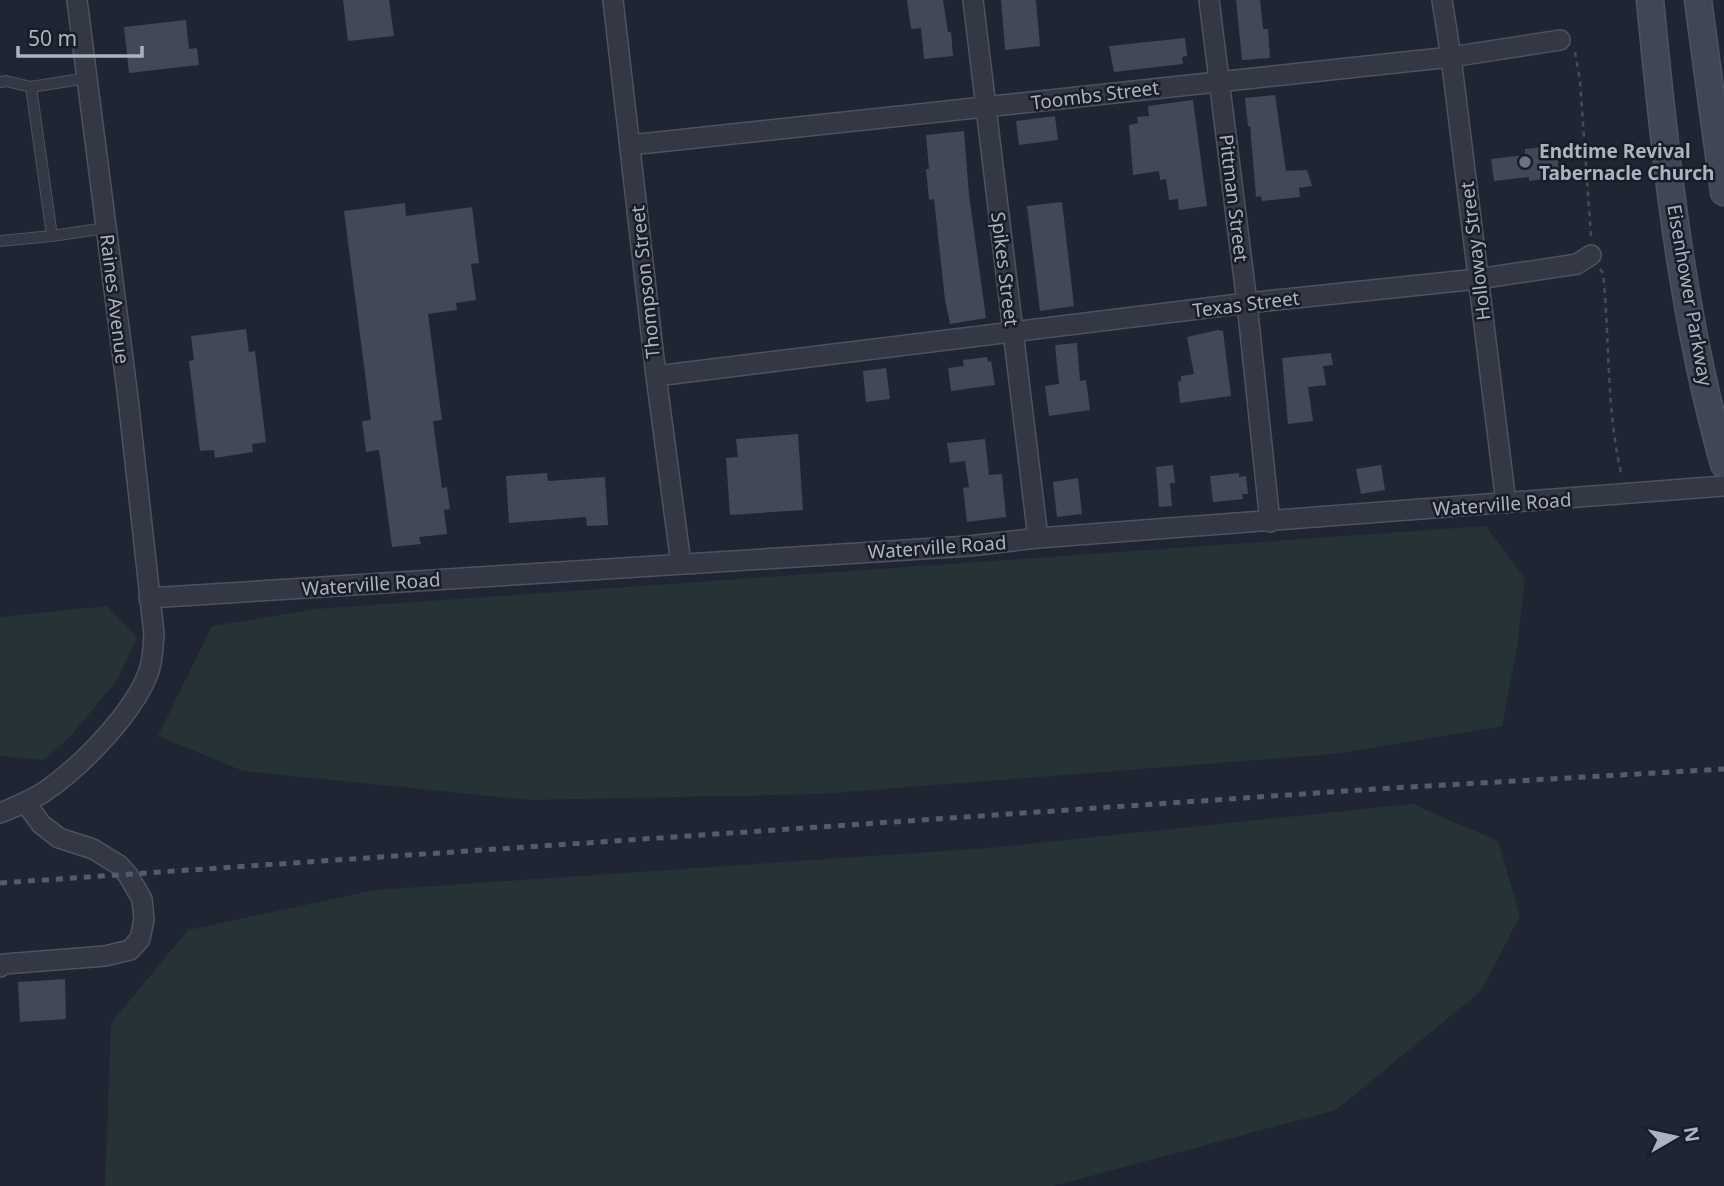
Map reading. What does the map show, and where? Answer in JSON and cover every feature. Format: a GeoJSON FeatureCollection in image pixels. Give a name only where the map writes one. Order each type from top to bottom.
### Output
{"type":"FeatureCollection","features":[{"type":"Feature","properties":{"kind":"street","name":"Raines Avenue"},"geometry":{"type":"LineString","coordinates":[[0,813],[43,793],[119,722],[137,696],[153,654],[154,634],[128,398],[77,0]]}},
{"type":"Feature","properties":{"kind":"street","name":"Thompson Street"},"geometry":{"type":"LineString","coordinates":[[613,0],[656,376],[681,564]]}},
{"type":"Feature","properties":{"kind":"street","name":"Spikes Street"},"geometry":{"type":"LineString","coordinates":[[973,0],[1038,538]]}},
{"type":"Feature","properties":{"kind":"street","name":"Pittman Street"},"geometry":{"type":"LineString","coordinates":[[1209,0],[1247,303],[1270,522]]}},
{"type":"Feature","properties":{"kind":"street","name":"Holloway Street"},"geometry":{"type":"LineString","coordinates":[[1442,0],[1506,503]]}},
{"type":"Feature","properties":{"kind":"street","name":"Eisenhower Parkway"},"geometry":{"type":"LineString","coordinates":[[1650,0],[1661,113],[1689,314],[1724,464]]}},
{"type":"Feature","properties":{"kind":"street"},"geometry":{"type":"LineString","coordinates":[[1698,0],[1724,192]]}},
{"type":"Feature","properties":{"kind":"street","name":"Toombs Street"},"geometry":{"type":"LineString","coordinates":[[630,145],[1451,57],[1560,40]]}},
{"type":"Feature","properties":{"kind":"street","name":"Texas Street"},"geometry":{"type":"LineString","coordinates":[[656,376],[1247,303],[1478,279],[1577,264],[1591,255]]}},
{"type":"Feature","properties":{"kind":"street","name":"Waterville Road"},"geometry":{"type":"LineString","coordinates":[[149,598],[970,546],[1038,538],[1724,486]]}},
{"type":"Feature","properties":{"kind":"street"},"geometry":{"type":"LineString","coordinates":[[0,967],[4,964],[105,956],[130,950],[140,939],[144,919],[142,900],[119,865],[93,849],[59,838],[41,824],[25,802]]}},
{"type":"Feature","properties":{"kind":"lane"},"geometry":{"type":"LineString","coordinates":[[0,82],[31,87],[87,78]]}},
{"type":"Feature","properties":{"kind":"lane"},"geometry":{"type":"LineString","coordinates":[[31,87],[52,236]]}},
{"type":"Feature","properties":{"kind":"lane"},"geometry":{"type":"LineString","coordinates":[[0,241],[106,228]]}},
{"type":"Feature","properties":{"kind":"path"},"geometry":{"type":"LineString","coordinates":[[1560,40],[1573,45],[1580,81],[1591,209],[1591,255],[1603,273],[1614,444],[1626,495]]}},
{"type":"Feature","properties":{"kind":"shaded area"},"geometry":{"type":"Polygon","coordinates":[[[1486,526],[1525,579],[1517,648],[1502,726],[1334,754],[819,794],[529,800],[243,771],[158,736],[212,626],[316,609],[1486,526]]]}},
{"type":"Feature","properties":{"kind":"shaded area"},"geometry":{"type":"Polygon","coordinates":[[[107,606],[137,638],[117,680],[70,737],[43,760],[0,756],[0,617],[107,606]]]}},
{"type":"Feature","properties":{"kind":"shaded area"},"geometry":{"type":"Polygon","coordinates":[[[1412,804],[1498,841],[1520,916],[1481,991],[1336,1110],[1053,1186],[105,1186],[111,1023],[188,930],[375,890],[990,848],[1412,804]]]}},
{"type":"Feature","properties":{"kind":"building"},"geometry":{"type":"Polygon","coordinates":[[[343,0],[389,0],[394,36],[348,41],[343,0]]]}},
{"type":"Feature","properties":{"kind":"building"},"geometry":{"type":"Polygon","coordinates":[[[907,0],[943,0],[948,32],[951,32],[953,56],[924,59],[921,28],[911,29],[907,0]]]}},
{"type":"Feature","properties":{"kind":"building"},"geometry":{"type":"Polygon","coordinates":[[[1001,0],[1036,0],[1040,46],[1005,50],[1001,0]]]}},
{"type":"Feature","properties":{"kind":"building"},"geometry":{"type":"Polygon","coordinates":[[[1236,0],[1260,0],[1263,29],[1268,29],[1270,58],[1242,60],[1236,0]]]}},
{"type":"Feature","properties":{"kind":"building"},"geometry":{"type":"Polygon","coordinates":[[[186,20],[189,49],[197,48],[199,65],[129,73],[124,27],[186,20]]]}},
{"type":"Feature","properties":{"kind":"building"},"geometry":{"type":"Polygon","coordinates":[[[1185,38],[1187,56],[1182,57],[1183,64],[1114,72],[1109,46],[1185,38]]]}},
{"type":"Feature","properties":{"kind":"building"},"geometry":{"type":"Polygon","coordinates":[[[1275,95],[1286,171],[1307,170],[1312,186],[1299,188],[1300,197],[1262,201],[1261,196],[1256,197],[1245,98],[1275,95]]]}},
{"type":"Feature","properties":{"kind":"building"},"geometry":{"type":"Polygon","coordinates":[[[1193,100],[1207,206],[1179,210],[1178,199],[1169,200],[1166,179],[1160,180],[1159,171],[1133,175],[1129,125],[1138,123],[1137,117],[1149,116],[1148,106],[1193,100]]]}},
{"type":"Feature","properties":{"kind":"building"},"geometry":{"type":"Polygon","coordinates":[[[1055,116],[1058,140],[1019,145],[1016,121],[1055,116]]]}},
{"type":"Feature","properties":{"kind":"building"},"geometry":{"type":"Polygon","coordinates":[[[964,131],[969,195],[986,318],[950,324],[934,199],[929,200],[926,135],[964,131]]]}},
{"type":"Feature","properties":{"kind":"building","name":"Endtime Revival Tabernacle Church"},"geometry":{"type":"Polygon","coordinates":[[[1556,146],[1560,177],[1529,181],[1529,177],[1494,181],[1491,159],[1525,155],[1525,149],[1556,146]]]}},
{"type":"Feature","properties":{"kind":"building"},"geometry":{"type":"Polygon","coordinates":[[[1062,202],[1074,306],[1040,311],[1027,206],[1062,202]]]}},
{"type":"Feature","properties":{"kind":"building"},"geometry":{"type":"Polygon","coordinates":[[[405,203],[406,216],[472,207],[479,263],[471,264],[476,300],[456,303],[457,310],[428,314],[442,420],[433,421],[442,488],[447,487],[450,509],[444,510],[447,534],[419,537],[421,544],[392,547],[379,450],[366,452],[362,421],[371,420],[344,211],[405,203]]]}},
{"type":"Feature","properties":{"kind":"building"},"geometry":{"type":"Polygon","coordinates":[[[246,329],[249,352],[255,351],[266,442],[252,444],[253,452],[215,458],[214,450],[200,451],[189,361],[194,360],[191,336],[246,329]]]}},
{"type":"Feature","properties":{"kind":"building"},"geometry":{"type":"Polygon","coordinates":[[[1223,331],[1231,396],[1180,403],[1178,382],[1181,381],[1181,376],[1194,374],[1187,337],[1223,331]]]}},
{"type":"Feature","properties":{"kind":"building"},"geometry":{"type":"Polygon","coordinates":[[[1077,343],[1080,381],[1086,380],[1090,410],[1049,416],[1045,386],[1059,384],[1055,345],[1077,343]]]}},
{"type":"Feature","properties":{"kind":"building"},"geometry":{"type":"Polygon","coordinates":[[[1331,353],[1333,365],[1323,366],[1326,385],[1308,387],[1313,421],[1288,424],[1282,358],[1331,353]]]}},
{"type":"Feature","properties":{"kind":"building"},"geometry":{"type":"Polygon","coordinates":[[[987,357],[988,362],[991,361],[995,385],[951,391],[948,368],[964,366],[963,360],[987,357]]]}},
{"type":"Feature","properties":{"kind":"building"},"geometry":{"type":"Polygon","coordinates":[[[886,368],[890,399],[866,402],[863,371],[886,368]]]}},
{"type":"Feature","properties":{"kind":"building"},"geometry":{"type":"Polygon","coordinates":[[[798,434],[803,510],[730,515],[726,458],[738,457],[736,439],[798,434]]]}},
{"type":"Feature","properties":{"kind":"building"},"geometry":{"type":"Polygon","coordinates":[[[985,439],[989,475],[1002,474],[1006,517],[967,522],[963,488],[969,487],[965,461],[950,463],[947,443],[985,439]]]}},
{"type":"Feature","properties":{"kind":"building"},"geometry":{"type":"Polygon","coordinates":[[[1173,465],[1175,483],[1170,483],[1172,506],[1159,507],[1156,467],[1173,465]]]}},
{"type":"Feature","properties":{"kind":"building"},"geometry":{"type":"Polygon","coordinates":[[[1381,465],[1385,490],[1361,494],[1356,469],[1381,465]]]}},
{"type":"Feature","properties":{"kind":"building"},"geometry":{"type":"Polygon","coordinates":[[[547,473],[548,481],[605,477],[608,525],[587,526],[586,517],[509,523],[506,476],[547,473]]]}},
{"type":"Feature","properties":{"kind":"building"},"geometry":{"type":"Polygon","coordinates":[[[1239,473],[1239,477],[1246,476],[1248,494],[1242,494],[1243,499],[1213,502],[1210,476],[1239,473]]]}},
{"type":"Feature","properties":{"kind":"building"},"geometry":{"type":"Polygon","coordinates":[[[1078,478],[1082,514],[1057,517],[1053,482],[1078,478]]]}},
{"type":"Feature","properties":{"kind":"building"},"geometry":{"type":"Polygon","coordinates":[[[65,979],[66,1019],[20,1022],[18,982],[65,979]]]}},
{"type":"Feature","properties":{"kind":"railway"},"geometry":{"type":"LineString","coordinates":[[0,883],[1375,789],[1724,769]]}},
{"type":"Feature","properties":{"kind":"place","name":"Endtime Revival Tabernacle Church"},"geometry":{"type":"Point","coordinates":[1525,162]}}]}
